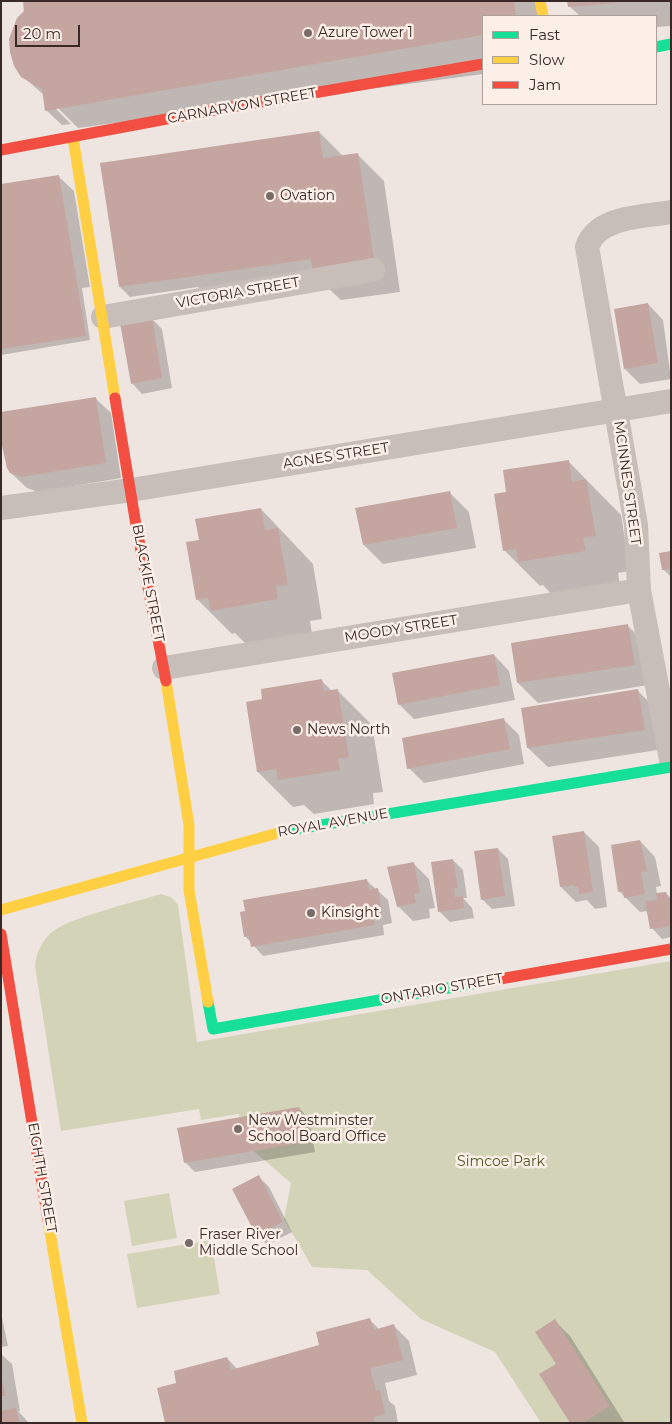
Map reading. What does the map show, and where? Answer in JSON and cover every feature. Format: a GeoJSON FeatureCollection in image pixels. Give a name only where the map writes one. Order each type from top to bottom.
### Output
{"type":"FeatureCollection","features":[{"type":"Feature","properties":{"kind":"street"},"geometry":{"type":"LineString","coordinates":[[540,1],[543,15]]}},
{"type":"Feature","properties":{"kind":"street"},"geometry":{"type":"LineString","coordinates":[[657,47],[671,44]]}},
{"type":"Feature","properties":{"kind":"street","name":"CARNARVON STREET"},"geometry":{"type":"LineString","coordinates":[[1,150],[230,107],[482,64]]}},
{"type":"Feature","properties":{"kind":"street","name":"BLACKIE STREET"},"geometry":{"type":"LineString","coordinates":[[73,138],[189,825],[189,890],[213,1029]]}},
{"type":"Feature","properties":{"kind":"street","name":"MCINNES STREET"},"geometry":{"type":"LineString","coordinates":[[671,212],[606,224],[590,237],[587,247],[587,257],[636,525],[639,590],[671,760]]}},
{"type":"Feature","properties":{"kind":"street","name":"VICTORIA STREET"},"geometry":{"type":"LineString","coordinates":[[102,317],[373,270]]}},
{"type":"Feature","properties":{"kind":"street","name":"AGNES STREET"},"geometry":{"type":"LineString","coordinates":[[1,508],[131,490],[671,401]]}},
{"type":"Feature","properties":{"kind":"street","name":"MOODY STREET"},"geometry":{"type":"LineString","coordinates":[[164,668],[639,590]]}},
{"type":"Feature","properties":{"kind":"street","name":"ROYAL AVENUE"},"geometry":{"type":"LineString","coordinates":[[1,910],[297,828],[671,767]]}},
{"type":"Feature","properties":{"kind":"street","name":"EIGHTH STREET"},"geometry":{"type":"LineString","coordinates":[[1,934],[82,1423]]}},
{"type":"Feature","properties":{"kind":"street","name":"ONTARIO STREET"},"geometry":{"type":"LineString","coordinates":[[213,1029],[671,949]]}},
{"type":"Feature","properties":{"kind":"green space","name":"Simcoe Park"},"geometry":{"type":"Polygon","coordinates":[[[161,894],[171,897],[178,905],[197,1042],[671,961],[671,1423],[541,1423],[495,1352],[421,1319],[367,1270],[312,1267],[284,1219],[291,1183],[243,1142],[239,1114],[201,1120],[199,1109],[61,1131],[35,966],[38,952],[48,936],[61,926],[88,915],[161,894]]]}},
{"type":"Feature","properties":{"kind":"green space"},"geometry":{"type":"Polygon","coordinates":[[[169,1193],[177,1238],[132,1246],[124,1201],[169,1193]]]}},
{"type":"Feature","properties":{"kind":"green space"},"geometry":{"type":"Polygon","coordinates":[[[211,1240],[220,1294],[137,1308],[127,1254],[211,1240]]]}},
{"type":"Feature","properties":{"kind":"building"},"geometry":{"type":"Polygon","coordinates":[[[23,1],[514,1],[516,15],[482,15],[482,35],[45,111],[42,89],[21,77],[14,66],[10,52],[9,39],[17,18],[24,11],[23,1]]]}},
{"type":"Feature","properties":{"kind":"building"},"geometry":{"type":"Polygon","coordinates":[[[567,1],[615,1],[615,3],[568,7],[567,1]]]}},
{"type":"Feature","properties":{"kind":"building","name":"Ovation"},"geometry":{"type":"Polygon","coordinates":[[[319,131],[323,158],[358,153],[375,266],[313,275],[311,259],[119,287],[100,163],[319,131]]]}},
{"type":"Feature","properties":{"kind":"building"},"geometry":{"type":"Polygon","coordinates":[[[59,175],[86,336],[1,349],[1,184],[59,175]]]}},
{"type":"Feature","properties":{"kind":"building"},"geometry":{"type":"Polygon","coordinates":[[[648,303],[658,363],[624,369],[614,309],[648,303]]]}},
{"type":"Feature","properties":{"kind":"building"},"geometry":{"type":"Polygon","coordinates":[[[152,317],[162,378],[131,384],[120,323],[152,317]]]}},
{"type":"Feature","properties":{"kind":"building"},"geometry":{"type":"Polygon","coordinates":[[[96,397],[106,463],[22,477],[10,473],[7,468],[1,441],[1,412],[96,397]]]}},
{"type":"Feature","properties":{"kind":"building"},"geometry":{"type":"Polygon","coordinates":[[[569,460],[572,482],[586,479],[596,536],[583,538],[586,551],[518,562],[516,549],[503,551],[494,494],[506,492],[503,470],[569,460]]]}},
{"type":"Feature","properties":{"kind":"building"},"geometry":{"type":"Polygon","coordinates":[[[450,491],[457,528],[363,545],[355,508],[450,491]]]}},
{"type":"Feature","properties":{"kind":"building"},"geometry":{"type":"Polygon","coordinates":[[[261,508],[265,530],[278,528],[288,585],[276,586],[278,599],[211,611],[208,598],[196,600],[186,542],[199,540],[195,519],[261,508]]]}},
{"type":"Feature","properties":{"kind":"building"},"geometry":{"type":"Polygon","coordinates":[[[671,551],[671,569],[662,570],[659,553],[671,551]]]}},
{"type":"Feature","properties":{"kind":"building"},"geometry":{"type":"Polygon","coordinates":[[[628,624],[635,665],[517,683],[511,643],[628,624]]]}},
{"type":"Feature","properties":{"kind":"building"},"geometry":{"type":"Polygon","coordinates":[[[494,654],[500,685],[398,705],[392,673],[494,654]]]}},
{"type":"Feature","properties":{"kind":"building","name":"News North"},"geometry":{"type":"Polygon","coordinates":[[[322,679],[324,691],[338,689],[349,757],[338,759],[340,770],[278,780],[276,769],[257,772],[246,702],[262,699],[261,689],[322,679]]]}},
{"type":"Feature","properties":{"kind":"building"},"geometry":{"type":"Polygon","coordinates":[[[638,689],[645,730],[527,748],[521,708],[638,689]]]}},
{"type":"Feature","properties":{"kind":"building"},"geometry":{"type":"Polygon","coordinates":[[[504,718],[510,749],[407,769],[402,738],[504,718]]]}},
{"type":"Feature","properties":{"kind":"building"},"geometry":{"type":"Polygon","coordinates":[[[584,831],[593,892],[579,894],[578,887],[574,885],[560,887],[552,836],[584,831]]]}},
{"type":"Feature","properties":{"kind":"building"},"geometry":{"type":"Polygon","coordinates":[[[640,840],[647,871],[641,872],[645,894],[624,898],[623,891],[618,892],[611,845],[640,840]]]}},
{"type":"Feature","properties":{"kind":"building"},"geometry":{"type":"Polygon","coordinates":[[[498,848],[505,896],[481,900],[474,851],[498,848]]]}},
{"type":"Feature","properties":{"kind":"building"},"geometry":{"type":"Polygon","coordinates":[[[453,859],[458,888],[454,888],[455,897],[463,896],[464,908],[438,912],[431,862],[453,859]]]}},
{"type":"Feature","properties":{"kind":"building"},"geometry":{"type":"Polygon","coordinates":[[[414,862],[420,893],[414,894],[416,903],[397,907],[387,867],[414,862]]]}},
{"type":"Feature","properties":{"kind":"building","name":"Kinsight"},"geometry":{"type":"Polygon","coordinates":[[[367,879],[369,890],[378,888],[382,913],[373,915],[375,925],[251,947],[249,936],[244,937],[240,912],[245,911],[243,900],[367,879]]]}},
{"type":"Feature","properties":{"kind":"building"},"geometry":{"type":"Polygon","coordinates":[[[666,892],[667,898],[671,897],[671,926],[650,929],[645,901],[657,900],[656,893],[666,892]]]}},
{"type":"Feature","properties":{"kind":"building"},"geometry":{"type":"Polygon","coordinates":[[[299,1107],[306,1142],[184,1163],[177,1128],[299,1107]]]}},
{"type":"Feature","properties":{"kind":"building"},"geometry":{"type":"Polygon","coordinates":[[[259,1175],[283,1222],[256,1235],[232,1189],[259,1175]]]}},
{"type":"Feature","properties":{"kind":"building"},"geometry":{"type":"Polygon","coordinates":[[[370,1318],[374,1330],[394,1324],[403,1360],[370,1368],[376,1390],[380,1390],[385,1414],[374,1417],[375,1423],[165,1423],[157,1388],[176,1383],[174,1371],[227,1357],[231,1370],[319,1345],[316,1332],[370,1318]]]}},
{"type":"Feature","properties":{"kind":"building"},"geometry":{"type":"Polygon","coordinates":[[[555,1319],[610,1406],[583,1423],[570,1423],[539,1374],[556,1364],[535,1332],[555,1319]]]}},
{"type":"Feature","properties":{"kind":"building"},"geometry":{"type":"Polygon","coordinates":[[[1,1377],[6,1396],[1,1396],[1,1377]]]}},
{"type":"Feature","properties":{"kind":"building"},"geometry":{"type":"Polygon","coordinates":[[[16,1408],[19,1423],[1,1423],[1,1411],[16,1408]]]}},
{"type":"Feature","properties":{"kind":"traffic: fast"},"geometry":{"type":"LineString","coordinates":[[657,47],[671,44]]}},
{"type":"Feature","properties":{"kind":"traffic: fast"},"geometry":{"type":"LineString","coordinates":[[285,831],[671,767]]}},
{"type":"Feature","properties":{"kind":"traffic: fast"},"geometry":{"type":"LineString","coordinates":[[208,1002],[213,1029],[477,983]]}},
{"type":"Feature","properties":{"kind":"traffic: slow"},"geometry":{"type":"LineString","coordinates":[[540,1],[543,15]]}},
{"type":"Feature","properties":{"kind":"traffic: slow"},"geometry":{"type":"LineString","coordinates":[[73,138],[115,398]]}},
{"type":"Feature","properties":{"kind":"traffic: slow"},"geometry":{"type":"LineString","coordinates":[[166,681],[189,825],[189,890],[208,1002]]}},
{"type":"Feature","properties":{"kind":"traffic: slow"},"geometry":{"type":"LineString","coordinates":[[1,910],[285,831]]}},
{"type":"Feature","properties":{"kind":"traffic: slow"},"geometry":{"type":"LineString","coordinates":[[48,1220],[82,1423]]}},
{"type":"Feature","properties":{"kind":"traffic: jam"},"geometry":{"type":"LineString","coordinates":[[1,150],[220,109],[482,64]]}},
{"type":"Feature","properties":{"kind":"traffic: jam"},"geometry":{"type":"LineString","coordinates":[[115,398],[136,525],[166,681]]}},
{"type":"Feature","properties":{"kind":"traffic: jam"},"geometry":{"type":"LineString","coordinates":[[1,934],[48,1220]]}},
{"type":"Feature","properties":{"kind":"traffic: jam"},"geometry":{"type":"LineString","coordinates":[[477,983],[671,949]]}},
{"type":"Feature","properties":{"kind":"place","name":"Azure Tower 1"},"geometry":{"type":"Point","coordinates":[308,33]}},
{"type":"Feature","properties":{"kind":"place","name":"Ovation"},"geometry":{"type":"Point","coordinates":[270,196]}},
{"type":"Feature","properties":{"kind":"place","name":"News North"},"geometry":{"type":"Point","coordinates":[297,730]}},
{"type":"Feature","properties":{"kind":"place","name":"Kinsight"},"geometry":{"type":"Point","coordinates":[311,913]}},
{"type":"Feature","properties":{"kind":"place","name":"New Westminster School Board Office"},"geometry":{"type":"Point","coordinates":[238,1129]}},
{"type":"Feature","properties":{"kind":"place","name":"Fraser River Middle School"},"geometry":{"type":"Point","coordinates":[189,1243]}}]}
